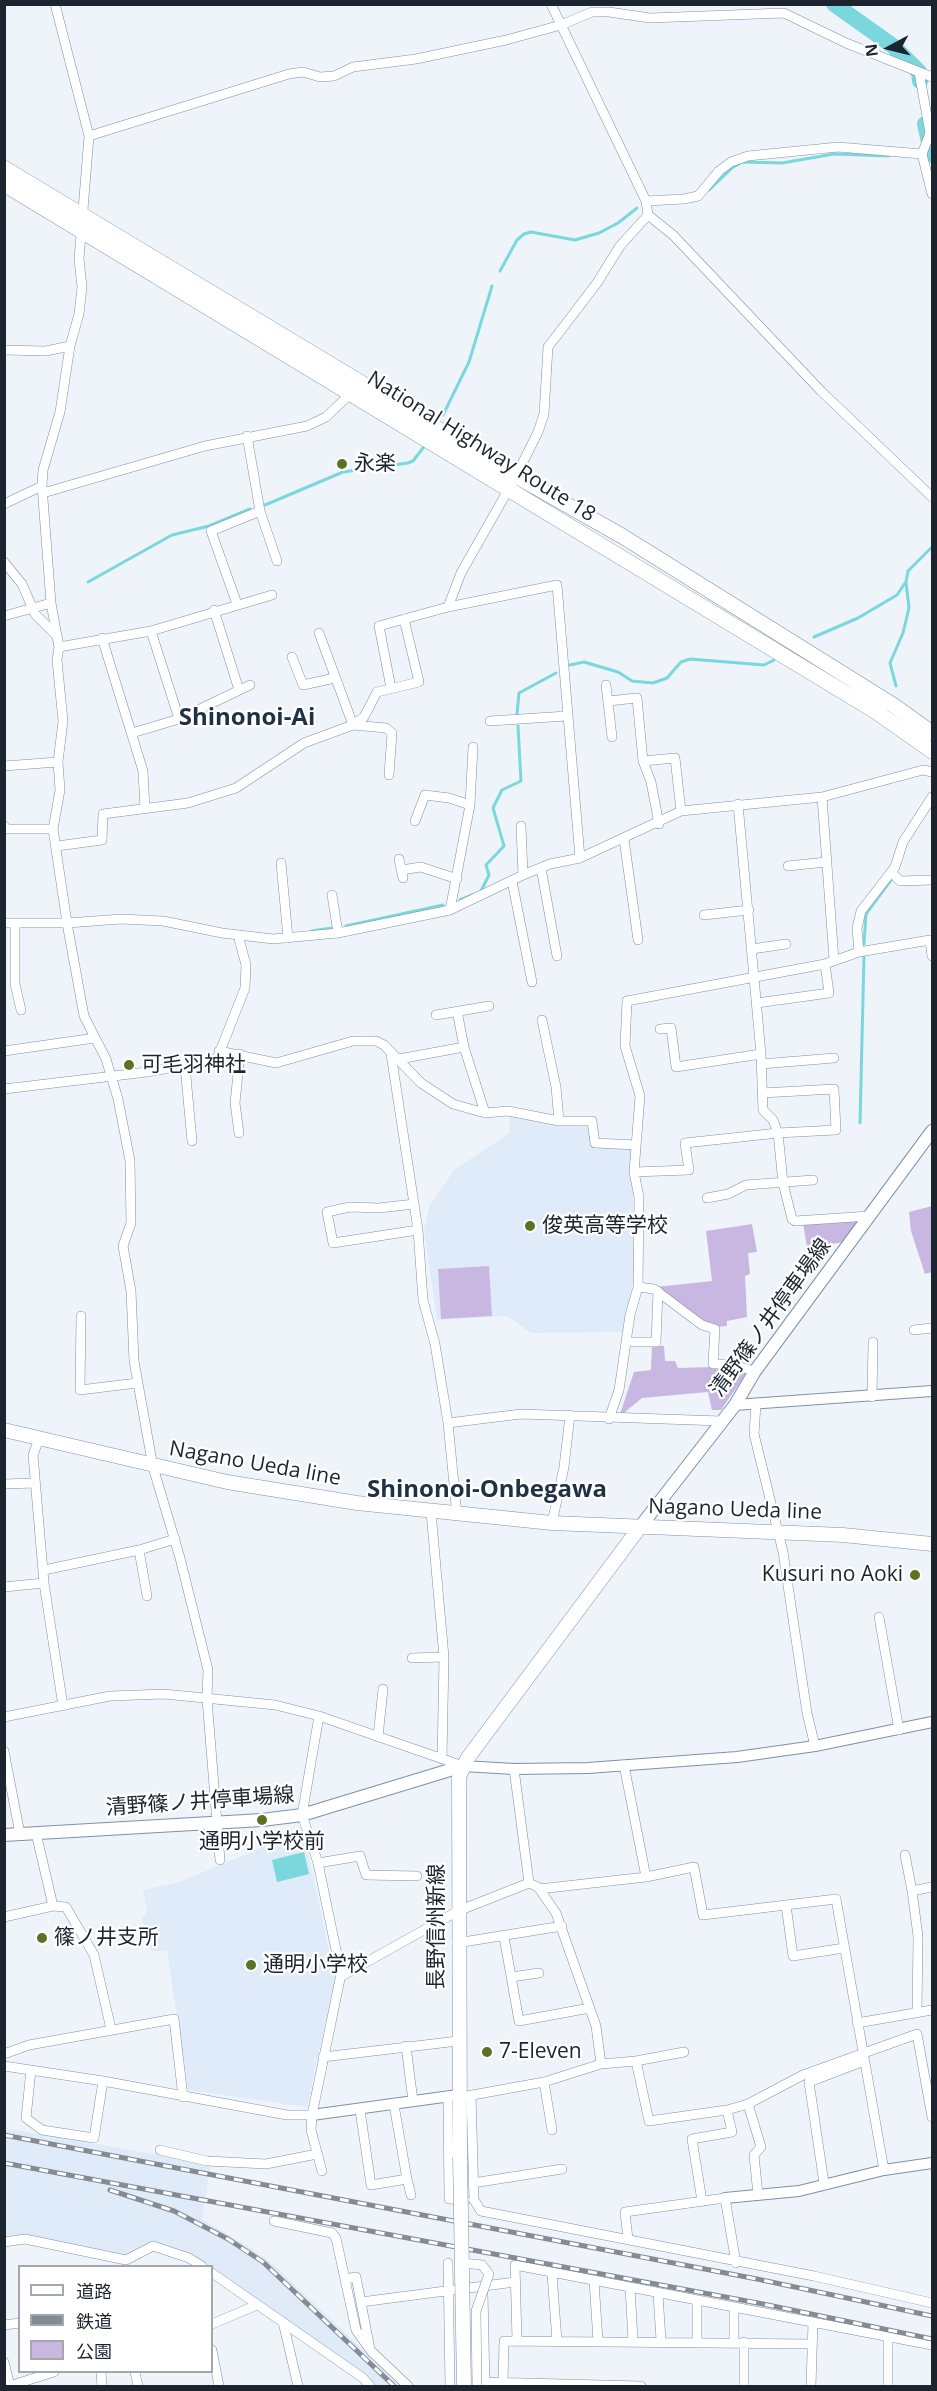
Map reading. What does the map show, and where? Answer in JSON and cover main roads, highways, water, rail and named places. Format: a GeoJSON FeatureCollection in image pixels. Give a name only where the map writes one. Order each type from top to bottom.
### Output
{"type":"FeatureCollection","features":[{"type":"Feature","properties":{"kind":"highway","name":"National Highway Route 18"},"geometry":{"type":"LineString","coordinates":[[4,168],[512,483],[865,705],[933,751]]}},
{"type":"Feature","properties":{"kind":"highway","name":"National Highway Route 18"},"geometry":{"type":"LineString","coordinates":[[4,184],[83,233],[356,387]]}},
{"type":"Feature","properties":{"kind":"highway","name":"National Highway Route 18"},"geometry":{"type":"LineString","coordinates":[[512,483],[622,536],[893,705],[933,733]]}},
{"type":"Feature","properties":{"kind":"main road","name":"清野篠ノ井停車場線"},"geometry":{"type":"LineString","coordinates":[[640,1527],[735,1405],[755,1371],[933,1131]]}},
{"type":"Feature","properties":{"kind":"main road","name":"Nagano Ueda line"},"geometry":{"type":"LineString","coordinates":[[4,1430],[153,1467],[283,1492],[431,1512],[552,1523],[776,1532],[933,1544]]}},
{"type":"Feature","properties":{"kind":"main road","name":"長野信州新線"},"geometry":{"type":"LineString","coordinates":[[464,2386],[455,2263],[460,2157],[457,1943],[458,1794],[463,1766],[640,1527]]}},
{"type":"Feature","properties":{"kind":"main road","name":"清野篠ノ井停車場線"},"geometry":{"type":"LineString","coordinates":[[4,1835],[302,1815],[463,1766]]}},
{"type":"Feature","properties":{"kind":"water"},"geometry":{"type":"Polygon","coordinates":[[[304,1852],[309,1874],[277,1882],[272,1860],[304,1852]]]}},
{"type":"Feature","properties":{"kind":"waterway"},"geometry":{"type":"LineString","coordinates":[[834,4],[893,46],[919,72],[920,81]]}},
{"type":"Feature","properties":{"kind":"waterway"},"geometry":{"type":"LineString","coordinates":[[925,124],[932,155]]}},
{"type":"Feature","properties":{"kind":"waterway"},"geometry":{"type":"LineString","coordinates":[[709,190],[732,168],[742,162],[782,163],[834,154],[889,156]]}},
{"type":"Feature","properties":{"kind":"waterway"},"geometry":{"type":"LineString","coordinates":[[500,271],[517,240],[524,234],[531,232],[575,240],[599,233],[618,223],[637,208]]}},
{"type":"Feature","properties":{"kind":"waterway"},"geometry":{"type":"LineString","coordinates":[[443,415],[469,362],[492,286]]}},
{"type":"Feature","properties":{"kind":"waterway"},"geometry":{"type":"LineString","coordinates":[[265,505],[343,472],[408,463],[413,461],[423,448]]}},
{"type":"Feature","properties":{"kind":"waterway"},"geometry":{"type":"LineString","coordinates":[[88,582],[172,535],[209,526],[250,509]]}},
{"type":"Feature","properties":{"kind":"waterway"},"geometry":{"type":"LineString","coordinates":[[896,686],[890,663],[903,633],[909,608],[906,582],[908,571],[932,547]]}},
{"type":"Feature","properties":{"kind":"waterway"},"geometry":{"type":"LineString","coordinates":[[814,637],[858,618],[897,595],[905,583]]}},
{"type":"Feature","properties":{"kind":"waterway"},"geometry":{"type":"LineString","coordinates":[[570,665],[584,662],[618,672],[632,681],[653,683],[667,678],[681,662],[690,659],[764,665],[774,660]]}},
{"type":"Feature","properties":{"kind":"waterway"},"geometry":{"type":"LineString","coordinates":[[517,714],[519,693],[556,673]]}},
{"type":"Feature","properties":{"kind":"waterway"},"geometry":{"type":"LineString","coordinates":[[481,891],[489,875],[486,865],[504,846],[493,808],[502,790],[521,781],[518,726]]}},
{"type":"Feature","properties":{"kind":"waterway"},"geometry":{"type":"LineString","coordinates":[[864,944],[866,914],[891,880]]}},
{"type":"Feature","properties":{"kind":"waterway"},"geometry":{"type":"LineString","coordinates":[[460,900],[472,895]]}},
{"type":"Feature","properties":{"kind":"waterway"},"geometry":{"type":"LineString","coordinates":[[346,926],[443,905]]}},
{"type":"Feature","properties":{"kind":"waterway"},"geometry":{"type":"LineString","coordinates":[[312,931],[332,928]]}},
{"type":"Feature","properties":{"kind":"waterway"},"geometry":{"type":"LineString","coordinates":[[860,1123],[864,956]]}},
{"type":"Feature","properties":{"kind":"railway"},"geometry":{"type":"LineString","coordinates":[[4,2135],[757,2279],[932,2316]]}},
{"type":"Feature","properties":{"kind":"railway"},"geometry":{"type":"LineString","coordinates":[[4,2163],[763,2304],[932,2339]]}},
{"type":"Feature","properties":{"kind":"railway"},"geometry":{"type":"LineString","coordinates":[[110,2190],[174,2211],[228,2239],[263,2262],[394,2386]]}},
{"type":"Feature","properties":{"kind":"place","name":"永楽"},"geometry":{"type":"Point","coordinates":[342,464]}},
{"type":"Feature","properties":{"kind":"place","name":"可毛羽神社"},"geometry":{"type":"Point","coordinates":[129,1065]}},
{"type":"Feature","properties":{"kind":"place","name":"俊英高等学校"},"geometry":{"type":"Point","coordinates":[530,1226]}},
{"type":"Feature","properties":{"kind":"place","name":"Kusuri no Aoki"},"geometry":{"type":"Point","coordinates":[915,1575]}},
{"type":"Feature","properties":{"kind":"place","name":"通明小学校前"},"geometry":{"type":"Point","coordinates":[262,1820]}},
{"type":"Feature","properties":{"kind":"place","name":"篠ノ井支所"},"geometry":{"type":"Point","coordinates":[42,1938]}},
{"type":"Feature","properties":{"kind":"place","name":"通明小学校"},"geometry":{"type":"Point","coordinates":[251,1965]}},
{"type":"Feature","properties":{"kind":"place","name":"7-Eleven"},"geometry":{"type":"Point","coordinates":[487,2052]}},
{"type":"Feature","properties":{"kind":"district","name":"Shinonoi-Ai"},"geometry":{"type":"Point","coordinates":[247,718]}},
{"type":"Feature","properties":{"kind":"district","name":"Shinonoi-Onbegawa"},"geometry":{"type":"Point","coordinates":[487,1490]}}]}
